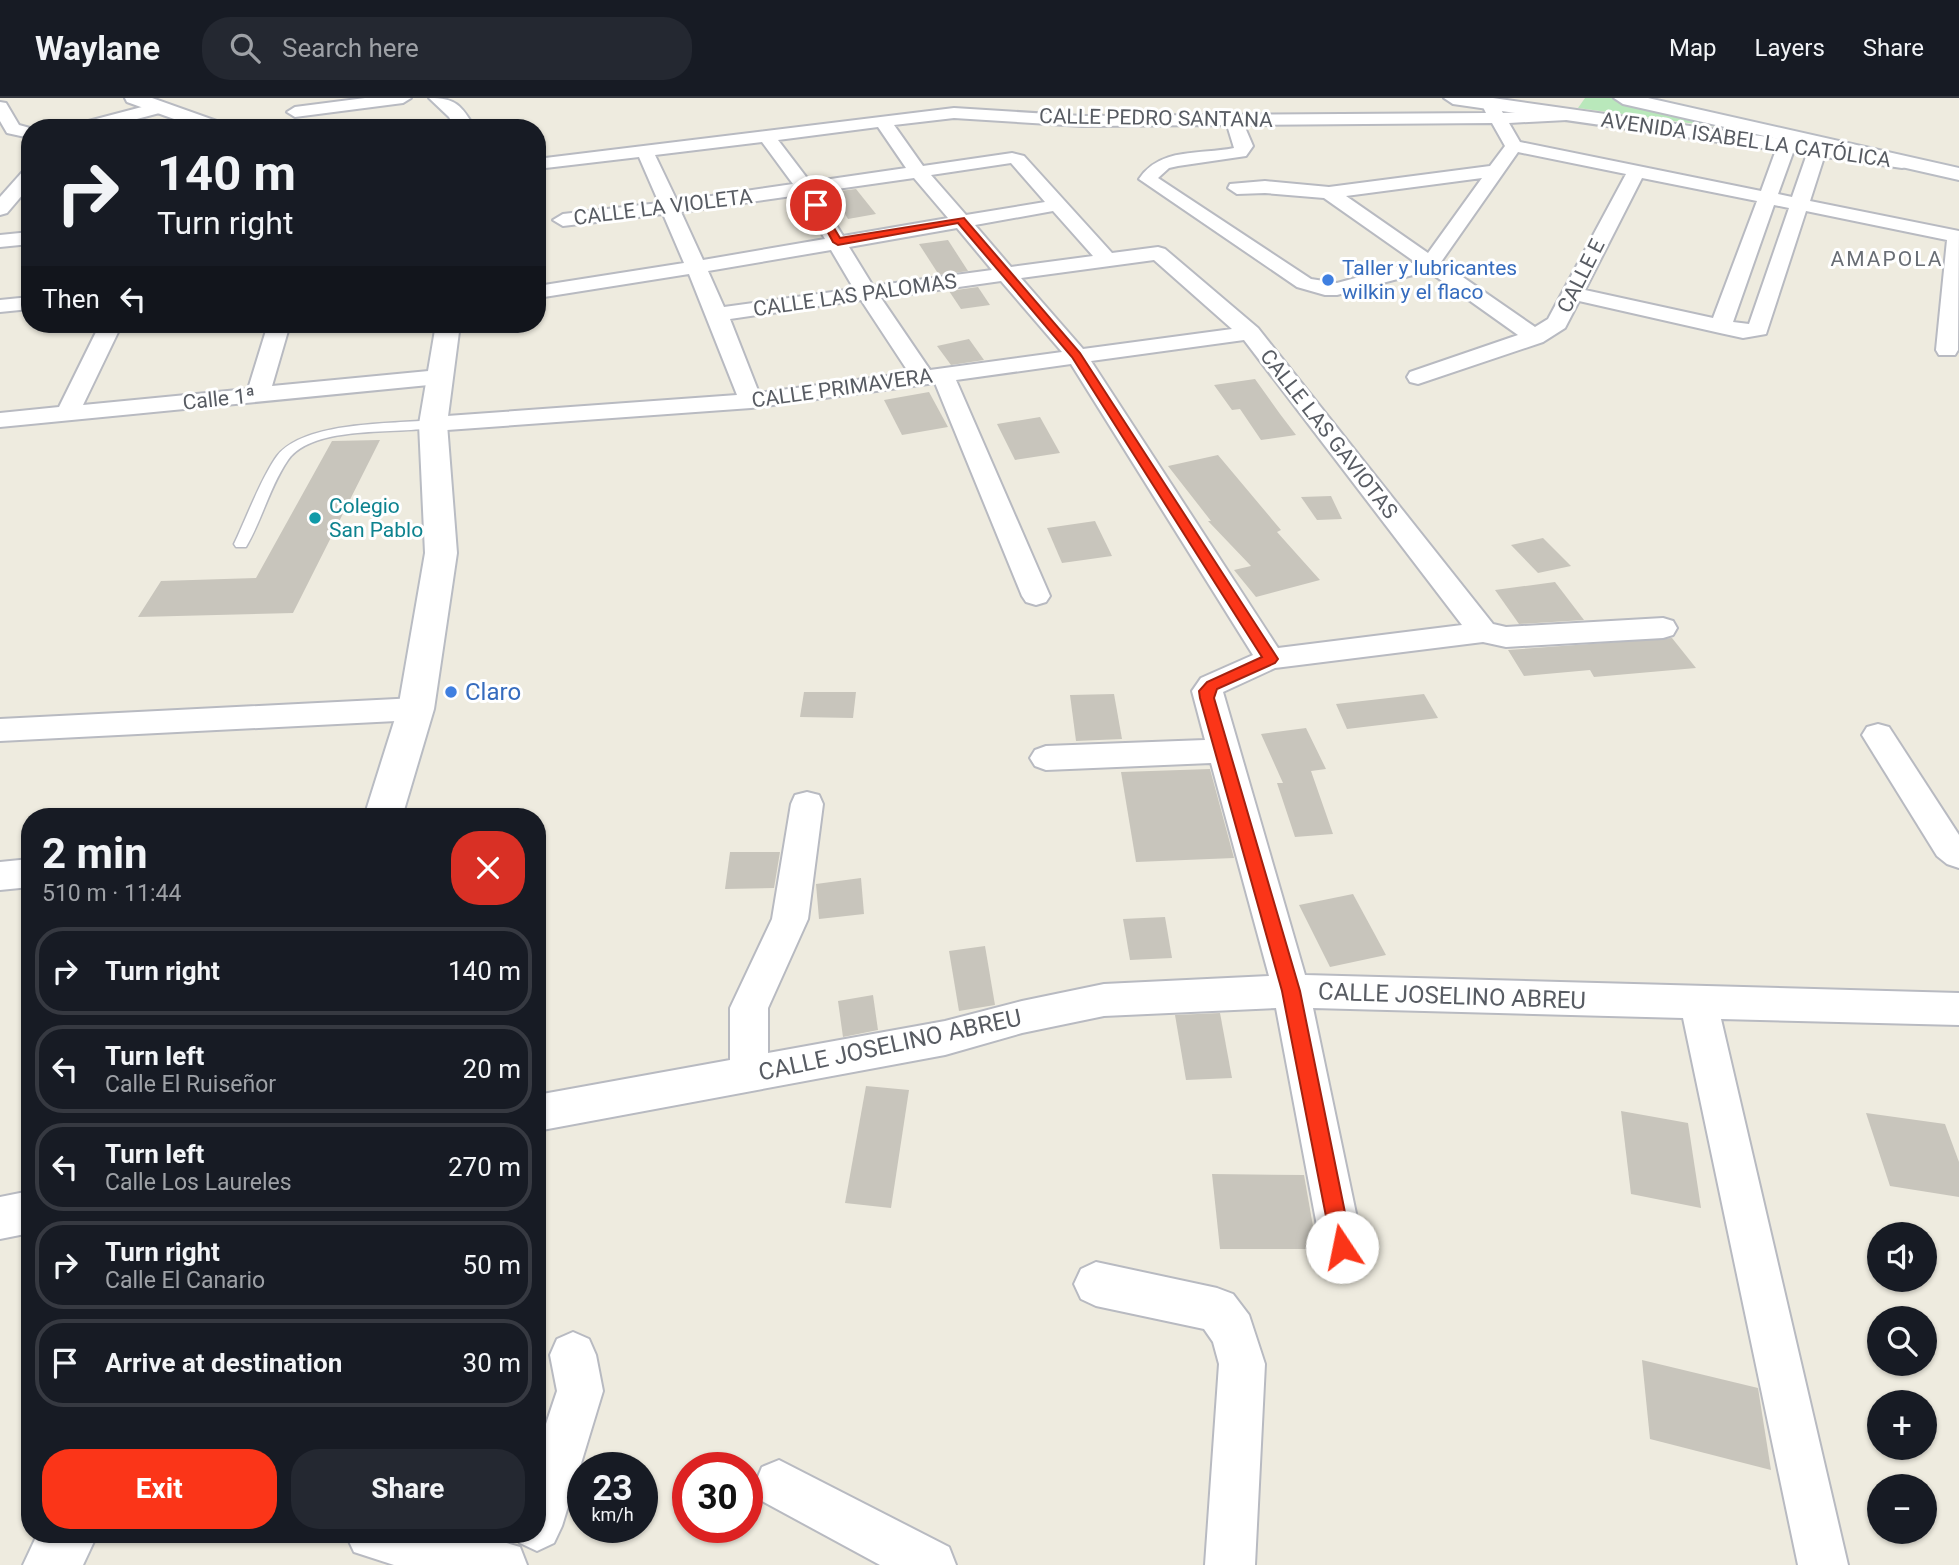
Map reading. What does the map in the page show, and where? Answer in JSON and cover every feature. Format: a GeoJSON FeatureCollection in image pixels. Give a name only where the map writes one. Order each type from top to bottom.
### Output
{"type":"FeatureCollection","features":[{"type":"Feature","properties":{"kind":"main road"},"geometry":{"type":"LineString","coordinates":[[134,98],[194,119]]}},
{"type":"Feature","properties":{"kind":"main road"},"geometry":{"type":"LineString","coordinates":[[438,98],[460,119]]}},
{"type":"Feature","properties":{"kind":"main road","name":"AVENIDA ISABEL LA CATÓLICA"},"geometry":{"type":"LineString","coordinates":[[1453,98],[1493,111],[1567,115],[1914,163]]}},
{"type":"Feature","properties":{"kind":"main road"},"geometry":{"type":"LineString","coordinates":[[1623,98],[1959,174]]}},
{"type":"Feature","properties":{"kind":"main road"},"geometry":{"type":"LineString","coordinates":[[386,808],[416,709],[441,553],[433,424],[446,333]]}},
{"type":"Feature","properties":{"kind":"main road"},"geometry":{"type":"LineString","coordinates":[[52,1565],[64,1543]]}},
{"type":"Feature","properties":{"kind":"street"},"geometry":{"type":"LineString","coordinates":[[295,112],[403,98]]}},
{"type":"Feature","properties":{"kind":"street"},"geometry":{"type":"LineString","coordinates":[[1066,98],[1082,121]]}},
{"type":"Feature","properties":{"kind":"street"},"geometry":{"type":"LineString","coordinates":[[0,107],[13,128],[21,130]]}},
{"type":"Feature","properties":{"kind":"street"},"geometry":{"type":"LineString","coordinates":[[116,119],[161,107]]}},
{"type":"Feature","properties":{"kind":"street"},"geometry":{"type":"LineString","coordinates":[[1493,111],[1514,146],[1958,236],[1955,294],[1947,350]]}},
{"type":"Feature","properties":{"kind":"street","name":"CALLE PEDRO SANTANA"},"geometry":{"type":"LineString","coordinates":[[546,163],[881,120],[970,112],[1082,121],[1234,120],[1493,111]]}},
{"type":"Feature","properties":{"kind":"street"},"geometry":{"type":"LineString","coordinates":[[881,120],[917,170],[1076,355],[1270,659]]}},
{"type":"Feature","properties":{"kind":"street"},"geometry":{"type":"LineString","coordinates":[[1234,120],[1244,146],[1240,152],[1167,163],[1156,168],[1148,180],[1314,287],[1325,289],[1348,288],[1429,265],[1514,146]]}},
{"type":"Feature","properties":{"kind":"street"},"geometry":{"type":"LineString","coordinates":[[767,136],[804,187],[867,293],[934,376],[1036,596]]}},
{"type":"Feature","properties":{"kind":"street"},"geometry":{"type":"LineString","coordinates":[[1720,327],[1786,147]]}},
{"type":"Feature","properties":{"kind":"street"},"geometry":{"type":"LineString","coordinates":[[645,150],[717,314],[751,401]]}},
{"type":"Feature","properties":{"kind":"street"},"geometry":{"type":"LineString","coordinates":[[1572,293],[1720,327],[1754,331],[1760,327],[1817,151]]}},
{"type":"Feature","properties":{"kind":"street","name":"CALLE LA VIOLETA"},"geometry":{"type":"LineString","coordinates":[[563,220],[669,208],[1012,158],[1018,160],[1058,205]]}},
{"type":"Feature","properties":{"kind":"street","name":"CALLE E"},"geometry":{"type":"LineString","coordinates":[[1418,377],[1535,337],[1557,323],[1637,170]]}},
{"type":"Feature","properties":{"kind":"street"},"geometry":{"type":"LineString","coordinates":[[1237,188],[1265,187],[1329,193],[1496,171]]}},
{"type":"Feature","properties":{"kind":"street"},"geometry":{"type":"LineString","coordinates":[[0,209],[21,184]]}},
{"type":"Feature","properties":{"kind":"street"},"geometry":{"type":"LineString","coordinates":[[1329,193],[1535,337]]}},
{"type":"Feature","properties":{"kind":"street"},"geometry":{"type":"LineString","coordinates":[[546,291],[1058,205],[1106,259]]}},
{"type":"Feature","properties":{"kind":"street"},"geometry":{"type":"LineString","coordinates":[[0,242],[21,239]]}},
{"type":"Feature","properties":{"kind":"street","name":"CALLE LAS PALOMAS"},"geometry":{"type":"LineString","coordinates":[[717,314],[1158,253]]}},
{"type":"Feature","properties":{"kind":"street","name":"CALLE LAS GAVIOTAS"},"geometry":{"type":"LineString","coordinates":[[1158,253],[1250,333],[1483,632]]}},
{"type":"Feature","properties":{"kind":"street"},"geometry":{"type":"LineString","coordinates":[[0,306],[21,304]]}},
{"type":"Feature","properties":{"kind":"street"},"geometry":{"type":"LineString","coordinates":[[67,414],[107,333]]}},
{"type":"Feature","properties":{"kind":"street"},"geometry":{"type":"LineString","coordinates":[[258,395],[276,333]]}},
{"type":"Feature","properties":{"kind":"street","name":"CALLE PRIMAVERA"},"geometry":{"type":"LineString","coordinates":[[433,424],[751,401],[1250,333]]}},
{"type":"Feature","properties":{"kind":"street","name":"Calle 1ª"},"geometry":{"type":"LineString","coordinates":[[0,420],[439,377]]}},
{"type":"Feature","properties":{"kind":"street"},"geometry":{"type":"LineString","coordinates":[[1342,1247],[1291,991],[1206,691],[1212,685],[1270,659],[1483,632],[1506,637],[1663,628]]}},
{"type":"Feature","properties":{"kind":"street"},"geometry":{"type":"LineString","coordinates":[[0,730],[416,709]]}},
{"type":"Feature","properties":{"kind":"street"},"geometry":{"type":"LineString","coordinates":[[1878,735],[1949,847],[1959,855]]}},
{"type":"Feature","properties":{"kind":"street"},"geometry":{"type":"LineString","coordinates":[[1046,758],[1222,751]]}},
{"type":"Feature","properties":{"kind":"street"},"geometry":{"type":"LineString","coordinates":[[749,1074],[749,1008],[790,919],[807,804]]}},
{"type":"Feature","properties":{"kind":"street"},"geometry":{"type":"LineString","coordinates":[[0,876],[21,874]]}},
{"type":"Feature","properties":{"kind":"street","name":"CALLE JOSELINO ABREU"},"geometry":{"type":"LineString","coordinates":[[546,1111],[945,1038],[1022,1017],[1104,1000],[1291,991],[1959,1009]]}},
{"type":"Feature","properties":{"kind":"street"},"geometry":{"type":"LineString","coordinates":[[1699,1003],[1823,1565]]}},
{"type":"Feature","properties":{"kind":"street"},"geometry":{"type":"LineString","coordinates":[[0,1218],[21,1214]]}},
{"type":"Feature","properties":{"kind":"street"},"geometry":{"type":"LineString","coordinates":[[1096,1284],[1217,1310],[1233,1331],[1242,1364],[1230,1565]]}},
{"type":"Feature","properties":{"kind":"street"},"geometry":{"type":"LineString","coordinates":[[546,1498],[580,1391],[573,1355]]}},
{"type":"Feature","properties":{"kind":"street"},"geometry":{"type":"LineString","coordinates":[[779,1484],[931,1565]]}},
{"type":"Feature","properties":{"kind":"street"},"geometry":{"type":"LineString","coordinates":[[406,1543],[502,1565]]}},
{"type":"Feature","properties":{"kind":"street"},"geometry":{"type":"LineString","coordinates":[[512,1565],[526,1543]]}},
{"type":"Feature","properties":{"kind":"lane"},"geometry":{"type":"LineString","coordinates":[[242,544],[282,458],[291,449],[305,441],[327,436],[433,424]]}},
{"type":"Feature","properties":{"kind":"green space"},"geometry":{"type":"Polygon","coordinates":[[[1585,98],[1614,98],[1777,135],[1578,108],[1585,98]]]}},
{"type":"Feature","properties":{"kind":"building"},"geometry":{"type":"Polygon","coordinates":[[[856,189],[876,214],[848,219],[832,192],[856,189]]]}},
{"type":"Feature","properties":{"kind":"building"},"geometry":{"type":"Polygon","coordinates":[[[948,240],[968,271],[939,275],[919,244],[948,240]]]}},
{"type":"Feature","properties":{"kind":"building"},"geometry":{"type":"Polygon","coordinates":[[[978,287],[990,305],[961,309],[949,291],[978,287]]]}},
{"type":"Feature","properties":{"kind":"building"},"geometry":{"type":"Polygon","coordinates":[[[969,339],[984,360],[951,365],[937,346],[969,339]]]}},
{"type":"Feature","properties":{"kind":"building"},"geometry":{"type":"Polygon","coordinates":[[[1255,379],[1296,435],[1261,440],[1240,409],[1232,410],[1214,385],[1255,379]]]}},
{"type":"Feature","properties":{"kind":"building"},"geometry":{"type":"Polygon","coordinates":[[[929,392],[948,427],[902,435],[884,400],[929,392]]]}},
{"type":"Feature","properties":{"kind":"building"},"geometry":{"type":"Polygon","coordinates":[[[1040,417],[1060,453],[1015,460],[997,424],[1040,417]]]}},
{"type":"Feature","properties":{"kind":"building","name":"Colegio San Pablo"},"geometry":{"type":"Polygon","coordinates":[[[380,440],[293,613],[138,617],[161,581],[256,578],[332,441],[380,440]]]}},
{"type":"Feature","properties":{"kind":"building"},"geometry":{"type":"Polygon","coordinates":[[[1218,455],[1281,530],[1277,532],[1320,580],[1256,597],[1234,570],[1251,566],[1208,521],[1211,521],[1168,466],[1218,455]]]}},
{"type":"Feature","properties":{"kind":"building"},"geometry":{"type":"Polygon","coordinates":[[[1331,496],[1342,519],[1317,520],[1301,497],[1331,496]]]}},
{"type":"Feature","properties":{"kind":"building"},"geometry":{"type":"Polygon","coordinates":[[[1095,521],[1112,556],[1062,563],[1047,528],[1095,521]]]}},
{"type":"Feature","properties":{"kind":"building"},"geometry":{"type":"Polygon","coordinates":[[[1543,538],[1571,566],[1538,573],[1511,545],[1543,538]]]}},
{"type":"Feature","properties":{"kind":"building"},"geometry":{"type":"Polygon","coordinates":[[[1555,582],[1584,620],[1519,624],[1495,590],[1555,582]]]}},
{"type":"Feature","properties":{"kind":"building"},"geometry":{"type":"Polygon","coordinates":[[[1672,638],[1696,668],[1594,677],[1590,670],[1524,676],[1508,650],[1672,638]]]}},
{"type":"Feature","properties":{"kind":"building"},"geometry":{"type":"Polygon","coordinates":[[[804,692],[856,692],[853,718],[800,717],[804,692]]]}},
{"type":"Feature","properties":{"kind":"building"},"geometry":{"type":"Polygon","coordinates":[[[1114,694],[1122,739],[1076,741],[1070,695],[1114,694]]]}},
{"type":"Feature","properties":{"kind":"building"},"geometry":{"type":"Polygon","coordinates":[[[1424,694],[1438,718],[1347,729],[1336,704],[1424,694]]]}},
{"type":"Feature","properties":{"kind":"building"},"geometry":{"type":"Polygon","coordinates":[[[1306,728],[1326,769],[1311,771],[1333,834],[1295,837],[1277,783],[1283,783],[1261,734],[1306,728]]]}},
{"type":"Feature","properties":{"kind":"building"},"geometry":{"type":"Polygon","coordinates":[[[1210,769],[1234,858],[1136,862],[1121,772],[1210,769]]]}},
{"type":"Feature","properties":{"kind":"building"},"geometry":{"type":"Polygon","coordinates":[[[730,852],[780,852],[774,888],[725,889],[730,852]]]}},
{"type":"Feature","properties":{"kind":"building"},"geometry":{"type":"Polygon","coordinates":[[[861,878],[864,914],[819,919],[816,884],[861,878]]]}},
{"type":"Feature","properties":{"kind":"building"},"geometry":{"type":"Polygon","coordinates":[[[1353,894],[1386,955],[1330,967],[1299,905],[1353,894]]]}},
{"type":"Feature","properties":{"kind":"building"},"geometry":{"type":"Polygon","coordinates":[[[1165,917],[1172,958],[1130,960],[1123,919],[1165,917]]]}},
{"type":"Feature","properties":{"kind":"building"},"geometry":{"type":"Polygon","coordinates":[[[985,946],[995,1005],[959,1011],[949,951],[985,946]]]}},
{"type":"Feature","properties":{"kind":"building"},"geometry":{"type":"Polygon","coordinates":[[[873,995],[878,1030],[843,1037],[838,1001],[873,995]]]}},
{"type":"Feature","properties":{"kind":"building"},"geometry":{"type":"Polygon","coordinates":[[[1220,1013],[1232,1078],[1186,1080],[1175,1015],[1220,1013]]]}},
{"type":"Feature","properties":{"kind":"building"},"geometry":{"type":"Polygon","coordinates":[[[866,1086],[909,1090],[891,1208],[845,1203],[866,1086]]]}},
{"type":"Feature","properties":{"kind":"building"},"geometry":{"type":"Polygon","coordinates":[[[1621,1111],[1688,1123],[1701,1208],[1631,1194],[1621,1111]]]}},
{"type":"Feature","properties":{"kind":"building"},"geometry":{"type":"Polygon","coordinates":[[[1866,1113],[1945,1124],[1959,1162],[1959,1197],[1890,1186],[1866,1113]]]}},
{"type":"Feature","properties":{"kind":"building"},"geometry":{"type":"Polygon","coordinates":[[[1212,1174],[1304,1175],[1317,1249],[1220,1249],[1212,1174]]]}},
{"type":"Feature","properties":{"kind":"building"},"geometry":{"type":"Polygon","coordinates":[[[1642,1360],[1758,1388],[1771,1470],[1650,1439],[1642,1360]]]}},
{"type":"Feature","properties":{"kind":"place","name":"Taller y lubricantes wilkin y el flaco"},"geometry":{"type":"Point","coordinates":[1328,280]}},
{"type":"Feature","properties":{"kind":"place","name":"Colegio San Pablo"},"geometry":{"type":"Point","coordinates":[315,518]}},
{"type":"Feature","properties":{"kind":"place","name":"Claro"},"geometry":{"type":"Point","coordinates":[451,692]}},
{"type":"Feature","properties":{"kind":"district","name":"AMAPOLA"},"geometry":{"type":"Point","coordinates":[1887,259]}},
{"type":"Feature","properties":{"kind":"route"},"geometry":{"type":"LineString","coordinates":[[816,205],[838,242],[961,220],[1076,355],[1270,659],[1212,685],[1206,691],[1291,991],[1342,1247]]}}]}
